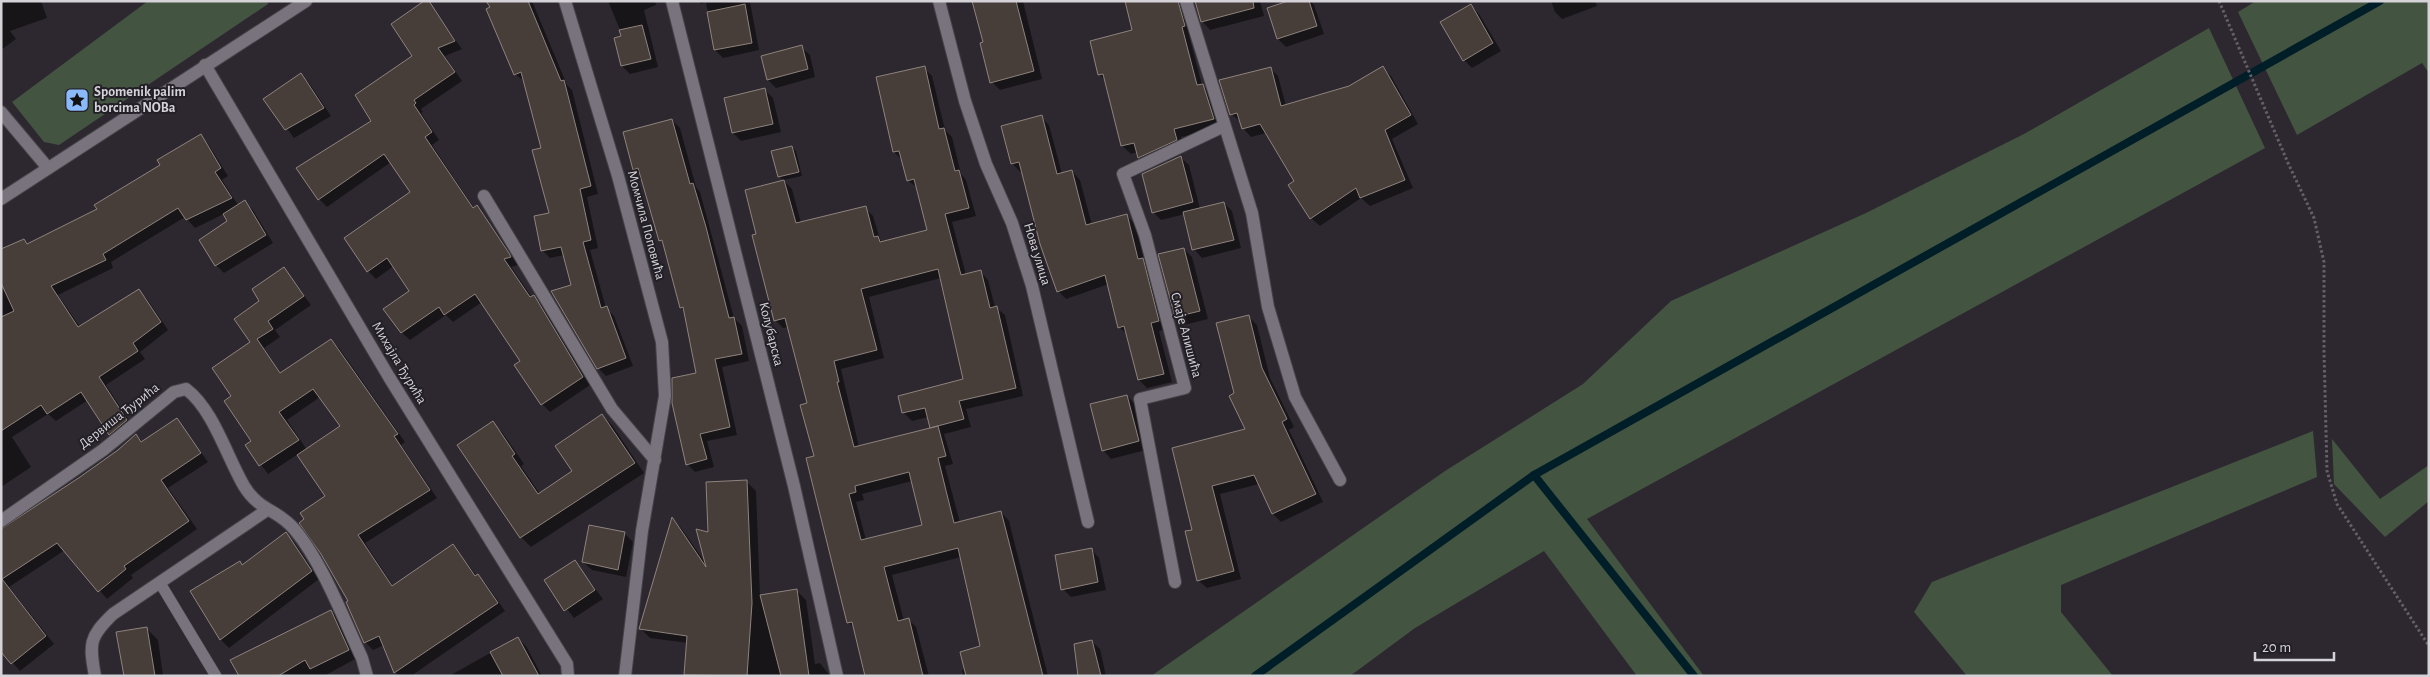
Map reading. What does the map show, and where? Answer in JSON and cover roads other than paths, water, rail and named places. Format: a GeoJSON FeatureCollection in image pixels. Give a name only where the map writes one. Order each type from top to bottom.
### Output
{"type":"FeatureCollection","features":[{"type":"Feature","properties":{"kind":"street"},"geometry":{"type":"LineString","coordinates":[[1,199],[306,1]]}},
{"type":"Feature","properties":{"kind":"street","name":"Момчила Поповића"},"geometry":{"type":"LineString","coordinates":[[565,1],[618,176],[662,342],[665,396],[642,532],[625,676]]}},
{"type":"Feature","properties":{"kind":"street","name":"Колубарска"},"geometry":{"type":"LineString","coordinates":[[672,1],[794,486],[838,676]]}},
{"type":"Feature","properties":{"kind":"street","name":"Нова улица"},"geometry":{"type":"LineString","coordinates":[[939,1],[965,100],[983,155],[1012,223],[1032,286],[1088,522]]}},
{"type":"Feature","properties":{"kind":"street"},"geometry":{"type":"LineString","coordinates":[[1186,1],[1252,213],[1268,307],[1295,397],[1340,480]]}},
{"type":"Feature","properties":{"kind":"street","name":"Михајла Ђурића"},"geometry":{"type":"LineString","coordinates":[[205,65],[389,377],[566,664],[568,676]]}},
{"type":"Feature","properties":{"kind":"street"},"geometry":{"type":"LineString","coordinates":[[1,112],[48,168]]}},
{"type":"Feature","properties":{"kind":"street","name":"Смаје Алишића"},"geometry":{"type":"LineString","coordinates":[[1176,582],[1140,399],[1185,388],[1145,235],[1123,174],[1224,126]]}},
{"type":"Feature","properties":{"kind":"street"},"geometry":{"type":"LineString","coordinates":[[484,196],[612,409],[655,460]]}},
{"type":"Feature","properties":{"kind":"street","name":"Дервиша Ђурића"},"geometry":{"type":"LineString","coordinates":[[1,522],[103,450],[174,392],[186,389],[193,394],[205,410],[245,487],[257,504],[285,519],[310,552],[362,658],[367,676]]}},
{"type":"Feature","properties":{"kind":"street"},"geometry":{"type":"LineString","coordinates":[[95,676],[90,644],[96,630],[113,614],[267,510]]}},
{"type":"Feature","properties":{"kind":"lane"},"geometry":{"type":"LineString","coordinates":[[160,582],[216,676]]}},
{"type":"Feature","properties":{"kind":"waterway"},"geometry":{"type":"LineString","coordinates":[[1255,676],[1534,475],[2380,1]]}},
{"type":"Feature","properties":{"kind":"waterway"},"geometry":{"type":"LineString","coordinates":[[1534,475],[1694,676]]}},
{"type":"Feature","properties":{"kind":"place","name":"Spomenik palim borcima NOBa"},"geometry":{"type":"Point","coordinates":[77,100]}}]}
